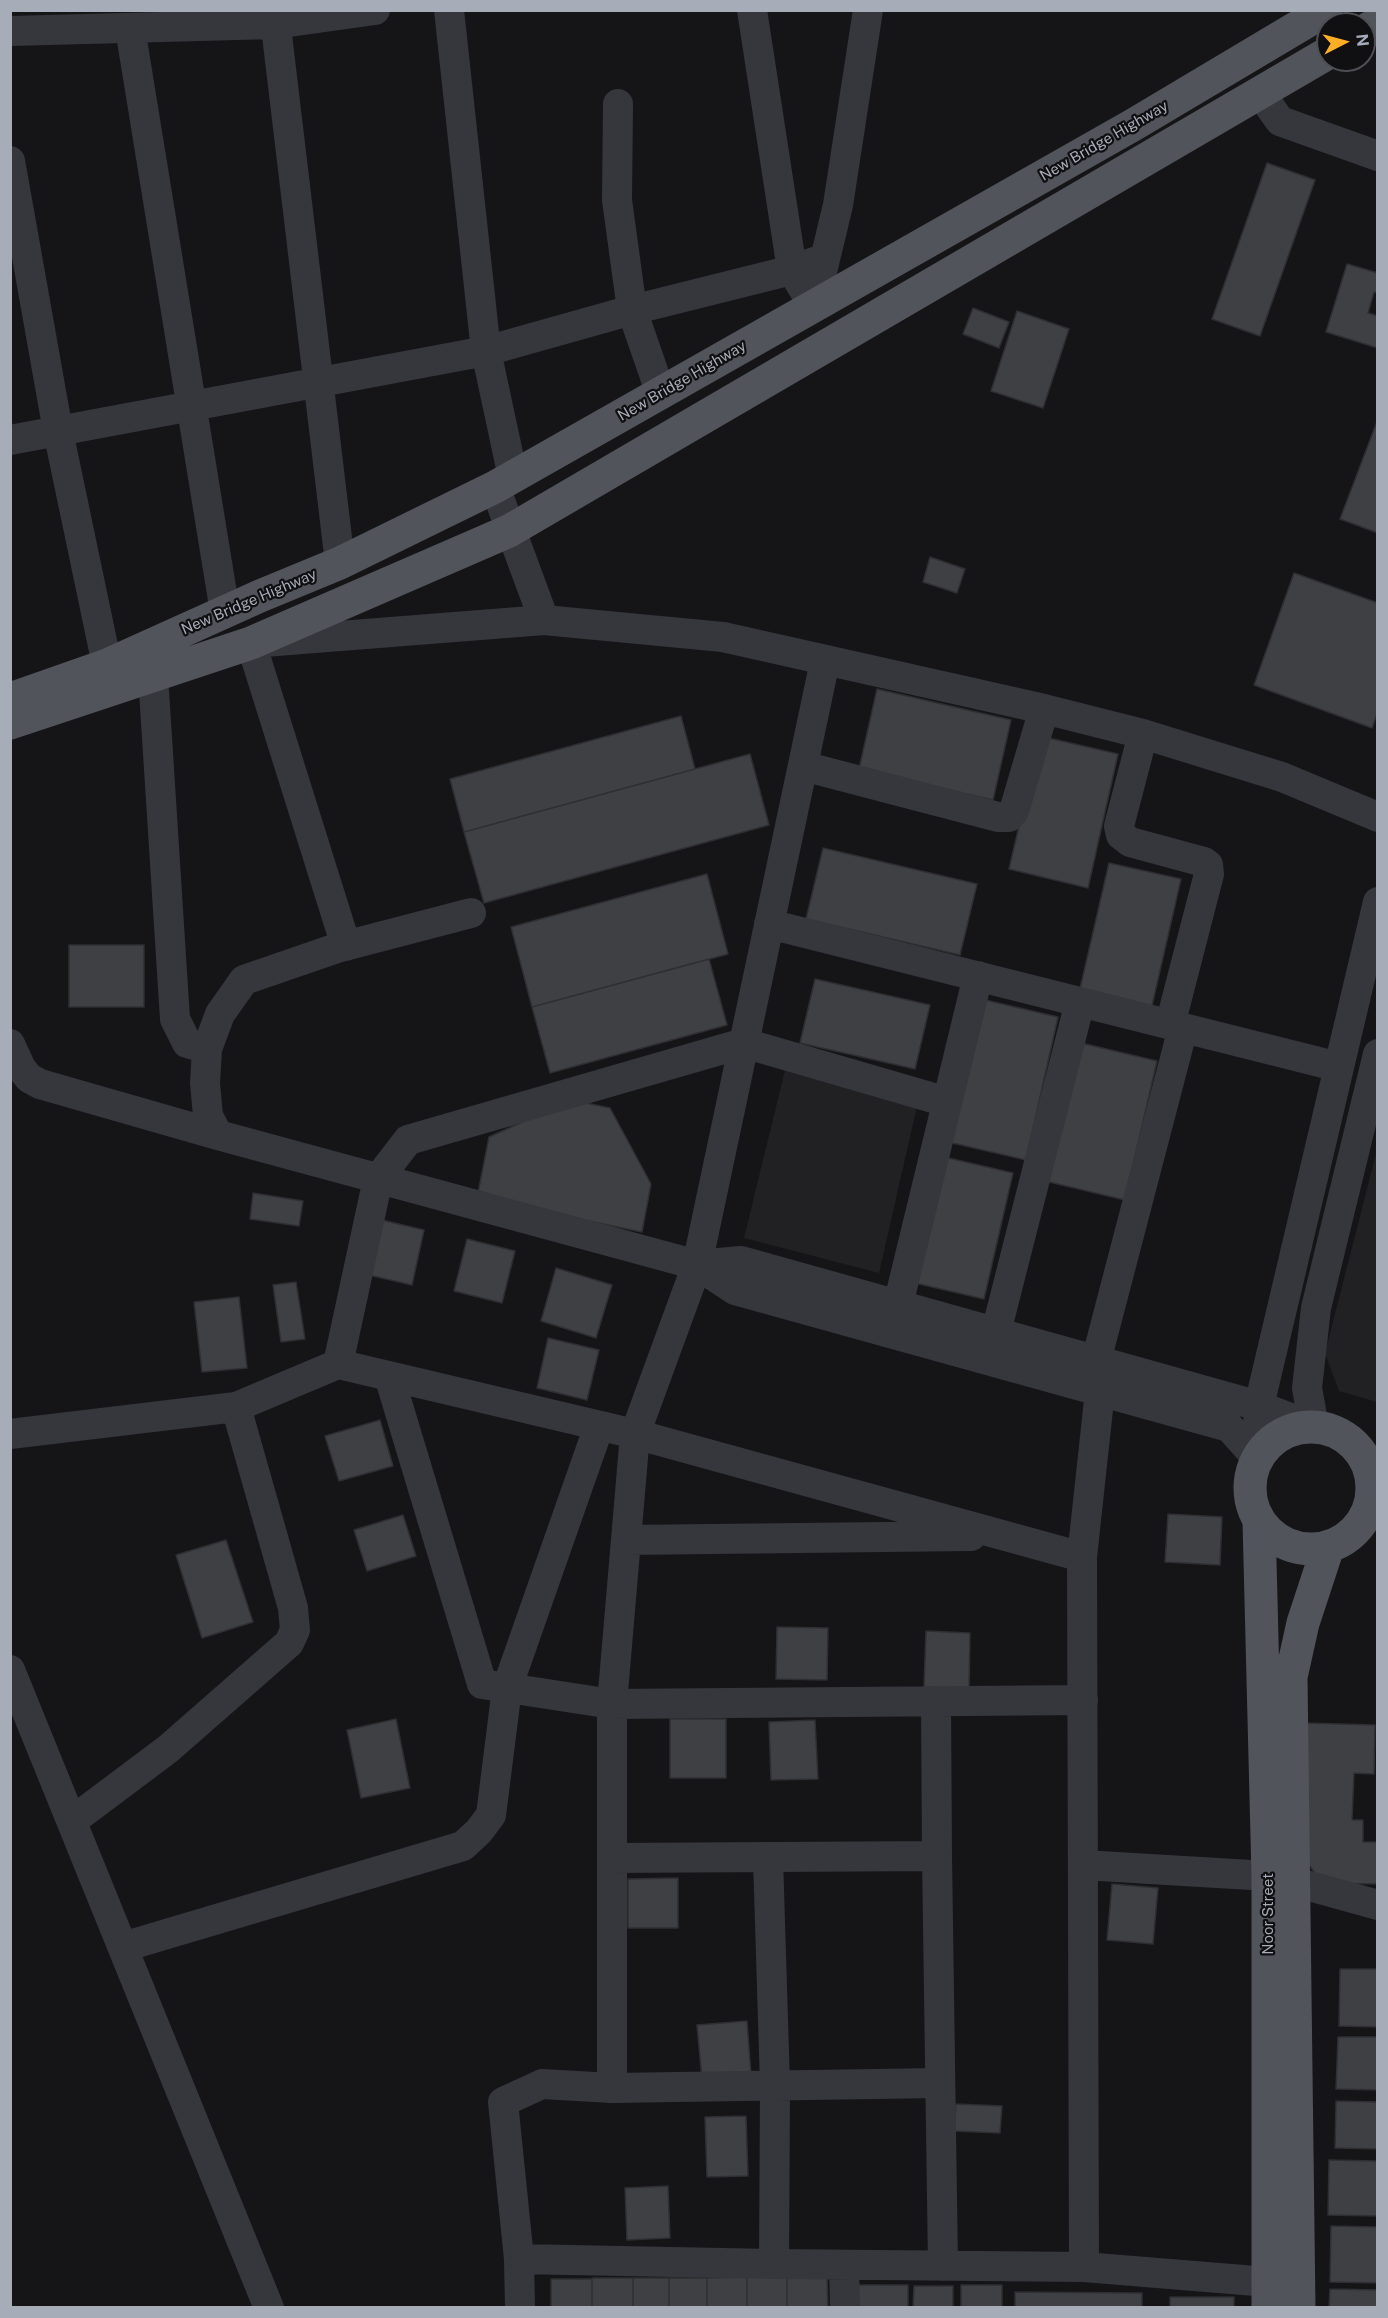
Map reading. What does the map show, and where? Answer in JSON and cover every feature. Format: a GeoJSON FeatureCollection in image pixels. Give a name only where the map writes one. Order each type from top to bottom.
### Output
{"type":"FeatureCollection","features":[{"type":"Feature","properties":{"kind":"main road","name":"New Bridge Highway"},"geometry":{"type":"LineString","coordinates":[[10,699],[107,665],[340,563],[504,482],[1133,125],[1326,10]]}},
{"type":"Feature","properties":{"kind":"main road"},"geometry":{"type":"LineString","coordinates":[[10,723],[251,643],[509,531],[1316,59]]}},
{"type":"Feature","properties":{"kind":"main road"},"geometry":{"type":"LineString","coordinates":[[1314,1427],[1339,1433],[1363,1444],[1363,1456],[1370,1475],[1371,1496],[1365,1515],[1353,1535],[1309,1549],[1289,1545],[1272,1535],[1259,1521],[1250,1490],[1252,1474],[1257,1458],[1281,1434],[1297,1428],[1314,1427]]}},
{"type":"Feature","properties":{"kind":"main road","name":"Noor Street"},"geometry":{"type":"LineString","coordinates":[[1259,1521],[1281,1879],[1299,2307]]}},
{"type":"Feature","properties":{"kind":"main road","name":"Noor Street"},"geometry":{"type":"LineString","coordinates":[[1268,2295],[1281,1879],[1291,1677],[1303,1623],[1353,1535]]}},
{"type":"Feature","properties":{"kind":"street"},"geometry":{"type":"LineString","coordinates":[[10,31],[120,22],[274,17],[375,10]]}},
{"type":"Feature","properties":{"kind":"street"},"geometry":{"type":"LineString","coordinates":[[449,10],[486,351],[509,531],[543,620]]}},
{"type":"Feature","properties":{"kind":"street"},"geometry":{"type":"LineString","coordinates":[[752,10],[792,270],[813,305]]}},
{"type":"Feature","properties":{"kind":"street"},"geometry":{"type":"LineString","coordinates":[[813,305],[838,205],[868,10]]}},
{"type":"Feature","properties":{"kind":"street"},"geometry":{"type":"LineString","coordinates":[[274,17],[340,563]]}},
{"type":"Feature","properties":{"kind":"street"},"geometry":{"type":"LineString","coordinates":[[120,22],[191,406],[225,612]]}},
{"type":"Feature","properties":{"kind":"street"},"geometry":{"type":"LineString","coordinates":[[1260,93],[1280,121],[1377,156]]}},
{"type":"Feature","properties":{"kind":"street"},"geometry":{"type":"LineString","coordinates":[[618,104],[617,200],[632,310],[661,394]]}},
{"type":"Feature","properties":{"kind":"street"},"geometry":{"type":"LineString","coordinates":[[10,161],[58,432],[107,665]]}},
{"type":"Feature","properties":{"kind":"street"},"geometry":{"type":"LineString","coordinates":[[10,440],[486,351],[632,310],[792,270],[825,258]]}},
{"type":"Feature","properties":{"kind":"street"},"geometry":{"type":"LineString","coordinates":[[346,946],[251,643],[543,620],[723,637],[1044,709],[1143,734],[1282,777],[1377,817]]}},
{"type":"Feature","properties":{"kind":"street"},"geometry":{"type":"LineString","coordinates":[[612,2088],[612,1704],[635,1434],[697,1265],[825,661]]}},
{"type":"Feature","properties":{"kind":"street"},"geometry":{"type":"LineString","coordinates":[[153,675],[175,1019],[187,1043],[207,1049]]}},
{"type":"Feature","properties":{"kind":"street"},"geometry":{"type":"LineString","coordinates":[[803,766],[998,817],[1009,817],[1014,811],[1044,709]]}},
{"type":"Feature","properties":{"kind":"street"},"geometry":{"type":"LineString","coordinates":[[1096,1361],[1177,1026],[1209,874],[1208,865],[1204,862],[1130,842],[1121,835],[1119,826],[1143,734]]}},
{"type":"Feature","properties":{"kind":"street"},"geometry":{"type":"LineString","coordinates":[[1257,1458],[1259,1406],[1377,902]]}},
{"type":"Feature","properties":{"kind":"street"},"geometry":{"type":"LineString","coordinates":[[218,1136],[208,1116],[205,1083],[207,1049],[220,1014],[244,980],[346,946],[471,913]]}},
{"type":"Feature","properties":{"kind":"street"},"geometry":{"type":"LineString","coordinates":[[769,924],[1339,1067]]}},
{"type":"Feature","properties":{"kind":"street"},"geometry":{"type":"LineString","coordinates":[[898,1305],[978,976]]}},
{"type":"Feature","properties":{"kind":"street"},"geometry":{"type":"LineString","coordinates":[[996,1332],[1080,1002]]}},
{"type":"Feature","properties":{"kind":"street"},"geometry":{"type":"LineString","coordinates":[[338,1364],[378,1179],[408,1140],[744,1043],[947,1102]]}},
{"type":"Feature","properties":{"kind":"street"},"geometry":{"type":"LineString","coordinates":[[10,1044],[21,1068],[30,1078],[40,1083],[218,1136],[697,1265],[735,1290],[1229,1427],[1257,1458]]}},
{"type":"Feature","properties":{"kind":"street"},"geometry":{"type":"LineString","coordinates":[[1314,1427],[1307,1388],[1316,1308],[1377,1054]]}},
{"type":"Feature","properties":{"kind":"street"},"geometry":{"type":"LineString","coordinates":[[697,1265],[741,1261],[1259,1406],[1314,1427]]}},
{"type":"Feature","properties":{"kind":"street"},"geometry":{"type":"LineString","coordinates":[[10,1434],[236,1407],[338,1364],[635,1434],[1082,1557]]}},
{"type":"Feature","properties":{"kind":"street"},"geometry":{"type":"LineString","coordinates":[[389,1376],[482,1684],[612,1704],[1083,1700]]}},
{"type":"Feature","properties":{"kind":"street"},"geometry":{"type":"LineString","coordinates":[[1083,2267],[1082,1557],[1100,1391]]}},
{"type":"Feature","properties":{"kind":"street"},"geometry":{"type":"LineString","coordinates":[[72,1821],[168,1749],[289,1643],[296,1630],[293,1608],[236,1407]]}},
{"type":"Feature","properties":{"kind":"street"},"geometry":{"type":"LineString","coordinates":[[123,1947],[463,1846],[479,1831],[491,1815],[507,1688],[599,1426]]}},
{"type":"Feature","properties":{"kind":"street"},"geometry":{"type":"LineString","coordinates":[[626,1540],[1005,1536]]}},
{"type":"Feature","properties":{"kind":"street"},"geometry":{"type":"LineString","coordinates":[[10,1670],[269,2307]]}},
{"type":"Feature","properties":{"kind":"street"},"geometry":{"type":"LineString","coordinates":[[936,1701],[943,2266]]}},
{"type":"Feature","properties":{"kind":"street"},"geometry":{"type":"LineString","coordinates":[[612,1858],[937,1856]]}},
{"type":"Feature","properties":{"kind":"street"},"geometry":{"type":"LineString","coordinates":[[768,1857],[775,2085],[774,2264]]}},
{"type":"Feature","properties":{"kind":"street"},"geometry":{"type":"LineString","coordinates":[[1083,1865],[1281,1879],[1377,1905]]}},
{"type":"Feature","properties":{"kind":"street"},"geometry":{"type":"LineString","coordinates":[[520,2307],[519,2259],[503,2102],[542,2084],[612,2088],[940,2083]]}},
{"type":"Feature","properties":{"kind":"street"},"geometry":{"type":"LineString","coordinates":[[519,2259],[1083,2267],[1268,2295]]}},
{"type":"Feature","properties":{"kind":"street"},"geometry":{"type":"LineString","coordinates":[[844,2265],[845,2307]]}},
{"type":"Feature","properties":{"kind":"shaded area"},"geometry":{"type":"Polygon","coordinates":[[[786,1066],[918,1102],[879,1273],[744,1238],[786,1066]]]}},
{"type":"Feature","properties":{"kind":"shaded area"},"geometry":{"type":"Polygon","coordinates":[[[1377,1150],[1377,1402],[1339,1391],[1325,1353],[1377,1150]]]}},
{"type":"Feature","properties":{"kind":"building"},"geometry":{"type":"Polygon","coordinates":[[[1267,163],[1315,180],[1260,336],[1212,319],[1267,163]]]}},
{"type":"Feature","properties":{"kind":"building"},"geometry":{"type":"Polygon","coordinates":[[[1347,264],[1378,273],[1378,293],[1374,292],[1368,313],[1378,316],[1378,348],[1326,332],[1347,264]]]}},
{"type":"Feature","properties":{"kind":"building"},"geometry":{"type":"Polygon","coordinates":[[[973,308],[1009,322],[999,348],[963,334],[973,308]]]}},
{"type":"Feature","properties":{"kind":"building"},"geometry":{"type":"Polygon","coordinates":[[[1017,311],[1069,329],[1043,408],[991,391],[1017,311]]]}},
{"type":"Feature","properties":{"kind":"building"},"geometry":{"type":"Polygon","coordinates":[[[1378,419],[1378,533],[1340,519],[1378,419]]]}},
{"type":"Feature","properties":{"kind":"building"},"geometry":{"type":"Polygon","coordinates":[[[930,557],[965,569],[957,593],[923,582],[930,557]]]}},
{"type":"Feature","properties":{"kind":"building"},"geometry":{"type":"Polygon","coordinates":[[[1294,573],[1378,603],[1378,711],[1372,728],[1254,685],[1294,573]]]}},
{"type":"Feature","properties":{"kind":"building"},"geometry":{"type":"Polygon","coordinates":[[[877,689],[1011,720],[993,800],[859,769],[877,689]]]}},
{"type":"Feature","properties":{"kind":"building"},"geometry":{"type":"Polygon","coordinates":[[[681,716],[695,769],[464,832],[450,779],[681,716]]]}},
{"type":"Feature","properties":{"kind":"building"},"geometry":{"type":"Polygon","coordinates":[[[1040,736],[1118,754],[1088,888],[1009,869],[1040,736]]]}},
{"type":"Feature","properties":{"kind":"building"},"geometry":{"type":"Polygon","coordinates":[[[750,754],[769,825],[484,903],[464,832],[750,754]]]}},
{"type":"Feature","properties":{"kind":"building"},"geometry":{"type":"Polygon","coordinates":[[[823,848],[977,884],[960,955],[806,919],[823,848]]]}},
{"type":"Feature","properties":{"kind":"building"},"geometry":{"type":"Polygon","coordinates":[[[1109,863],[1181,879],[1151,1010],[1079,993],[1109,863]]]}},
{"type":"Feature","properties":{"kind":"building"},"geometry":{"type":"Polygon","coordinates":[[[707,874],[728,954],[532,1007],[511,927],[707,874]]]}},
{"type":"Feature","properties":{"kind":"building"},"geometry":{"type":"Polygon","coordinates":[[[69,945],[144,945],[144,1007],[69,1007],[69,945]]]}},
{"type":"Feature","properties":{"kind":"building"},"geometry":{"type":"Polygon","coordinates":[[[709,959],[727,1025],[550,1073],[532,1007],[709,959]]]}},
{"type":"Feature","properties":{"kind":"building"},"geometry":{"type":"Polygon","coordinates":[[[815,979],[930,1005],[915,1069],[800,1043],[815,979]]]}},
{"type":"Feature","properties":{"kind":"building"},"geometry":{"type":"Polygon","coordinates":[[[981,999],[1058,1017],[1026,1160],[948,1142],[981,999]]]}},
{"type":"Feature","properties":{"kind":"building"},"geometry":{"type":"Polygon","coordinates":[[[1077,1042],[1157,1061],[1125,1200],[1045,1181],[1077,1042]]]}},
{"type":"Feature","properties":{"kind":"building"},"geometry":{"type":"Polygon","coordinates":[[[571,1100],[610,1108],[651,1184],[642,1232],[477,1198],[489,1137],[571,1100]]]}},
{"type":"Feature","properties":{"kind":"building"},"geometry":{"type":"Polygon","coordinates":[[[944,1157],[1013,1173],[984,1299],[915,1283],[944,1157]]]}},
{"type":"Feature","properties":{"kind":"building"},"geometry":{"type":"Polygon","coordinates":[[[253,1193],[303,1201],[299,1226],[250,1219],[253,1193]]]}},
{"type":"Feature","properties":{"kind":"building"},"geometry":{"type":"Polygon","coordinates":[[[382,1220],[424,1230],[412,1285],[369,1275],[382,1220]]]}},
{"type":"Feature","properties":{"kind":"building"},"geometry":{"type":"Polygon","coordinates":[[[467,1239],[515,1251],[502,1303],[454,1291],[467,1239]]]}},
{"type":"Feature","properties":{"kind":"building"},"geometry":{"type":"Polygon","coordinates":[[[556,1268],[612,1285],[596,1338],[541,1321],[556,1268]]]}},
{"type":"Feature","properties":{"kind":"building"},"geometry":{"type":"Polygon","coordinates":[[[296,1282],[305,1339],[281,1342],[273,1285],[296,1282]]]}},
{"type":"Feature","properties":{"kind":"building"},"geometry":{"type":"Polygon","coordinates":[[[239,1297],[247,1368],[202,1372],[194,1302],[239,1297]]]}},
{"type":"Feature","properties":{"kind":"building"},"geometry":{"type":"Polygon","coordinates":[[[548,1338],[599,1350],[587,1400],[537,1388],[548,1338]]]}},
{"type":"Feature","properties":{"kind":"building"},"geometry":{"type":"Polygon","coordinates":[[[380,1420],[393,1466],[339,1481],[325,1436],[380,1420]]]}},
{"type":"Feature","properties":{"kind":"building"},"geometry":{"type":"Polygon","coordinates":[[[1168,1514],[1222,1517],[1220,1565],[1165,1562],[1168,1514]]]}},
{"type":"Feature","properties":{"kind":"building"},"geometry":{"type":"Polygon","coordinates":[[[403,1515],[416,1556],[367,1571],[354,1530],[403,1515]]]}},
{"type":"Feature","properties":{"kind":"building"},"geometry":{"type":"Polygon","coordinates":[[[226,1540],[253,1622],[202,1638],[176,1555],[226,1540]]]}},
{"type":"Feature","properties":{"kind":"building"},"geometry":{"type":"Polygon","coordinates":[[[777,1627],[828,1628],[827,1680],[776,1679],[777,1627]]]}},
{"type":"Feature","properties":{"kind":"building"},"geometry":{"type":"Polygon","coordinates":[[[926,1631],[970,1633],[969,1689],[924,1687],[926,1631]]]}},
{"type":"Feature","properties":{"kind":"building"},"geometry":{"type":"Polygon","coordinates":[[[396,1719],[410,1788],[361,1798],[347,1730],[396,1719]]]}},
{"type":"Feature","properties":{"kind":"building"},"geometry":{"type":"Polygon","coordinates":[[[670,1719],[726,1719],[726,1778],[670,1778],[670,1719]]]}},
{"type":"Feature","properties":{"kind":"building"},"geometry":{"type":"Polygon","coordinates":[[[815,1720],[818,1779],[771,1780],[769,1722],[815,1720]]]}},
{"type":"Feature","properties":{"kind":"building"},"geometry":{"type":"Polygon","coordinates":[[[1304,1723],[1375,1725],[1374,1774],[1354,1773],[1352,1820],[1363,1820],[1363,1842],[1378,1842],[1378,1884],[1323,1883],[1301,1855],[1304,1723]]]}},
{"type":"Feature","properties":{"kind":"building"},"geometry":{"type":"Polygon","coordinates":[[[678,1878],[678,1928],[628,1928],[628,1879],[678,1878]]]}},
{"type":"Feature","properties":{"kind":"building"},"geometry":{"type":"Polygon","coordinates":[[[1112,1884],[1158,1888],[1153,1944],[1107,1940],[1112,1884]]]}},
{"type":"Feature","properties":{"kind":"building"},"geometry":{"type":"Polygon","coordinates":[[[1340,1969],[1378,1969],[1378,2027],[1339,2026],[1340,1969]]]}},
{"type":"Feature","properties":{"kind":"building"},"geometry":{"type":"Polygon","coordinates":[[[747,2021],[751,2075],[702,2079],[697,2025],[747,2021]]]}},
{"type":"Feature","properties":{"kind":"building"},"geometry":{"type":"Polygon","coordinates":[[[1338,2037],[1378,2037],[1378,2090],[1336,2089],[1338,2037]]]}},
{"type":"Feature","properties":{"kind":"building"},"geometry":{"type":"Polygon","coordinates":[[[1336,2101],[1378,2102],[1378,2149],[1335,2148],[1336,2101]]]}},
{"type":"Feature","properties":{"kind":"building"},"geometry":{"type":"Polygon","coordinates":[[[956,2104],[1002,2106],[1000,2133],[954,2131],[956,2104]]]}},
{"type":"Feature","properties":{"kind":"building"},"geometry":{"type":"Polygon","coordinates":[[[746,2116],[748,2176],[707,2177],[705,2117],[746,2116]]]}},
{"type":"Feature","properties":{"kind":"building"},"geometry":{"type":"Polygon","coordinates":[[[1329,2160],[1378,2161],[1378,2216],[1328,2215],[1329,2160]]]}},
{"type":"Feature","properties":{"kind":"building"},"geometry":{"type":"Polygon","coordinates":[[[668,2186],[670,2238],[627,2240],[625,2188],[668,2186]]]}},
{"type":"Feature","properties":{"kind":"building"},"geometry":{"type":"Polygon","coordinates":[[[1331,2226],[1378,2227],[1378,2283],[1330,2282],[1331,2226]]]}},
{"type":"Feature","properties":{"kind":"building"},"geometry":{"type":"Polygon","coordinates":[[[747,2277],[787,2277],[787,2308],[747,2308],[747,2277]]]}},
{"type":"Feature","properties":{"kind":"building"},"geometry":{"type":"Polygon","coordinates":[[[747,2277],[747,2308],[707,2308],[707,2278],[747,2277]]]}},
{"type":"Feature","properties":{"kind":"building"},"geometry":{"type":"Polygon","coordinates":[[[787,2277],[827,2277],[828,2308],[787,2308],[787,2277]]]}},
{"type":"Feature","properties":{"kind":"building"},"geometry":{"type":"Polygon","coordinates":[[[592,2278],[633,2278],[633,2308],[592,2308],[592,2278]]]}},
{"type":"Feature","properties":{"kind":"building"},"geometry":{"type":"Polygon","coordinates":[[[633,2278],[669,2278],[669,2308],[633,2308],[633,2278]]]}},
{"type":"Feature","properties":{"kind":"building"},"geometry":{"type":"Polygon","coordinates":[[[669,2278],[707,2278],[707,2308],[669,2308],[669,2278]]]}},
{"type":"Feature","properties":{"kind":"building"},"geometry":{"type":"Polygon","coordinates":[[[551,2279],[592,2279],[592,2308],[551,2308],[551,2279]]]}},
{"type":"Feature","properties":{"kind":"building"},"geometry":{"type":"Polygon","coordinates":[[[858,2285],[908,2285],[908,2308],[858,2308],[858,2285]]]}},
{"type":"Feature","properties":{"kind":"building"},"geometry":{"type":"Polygon","coordinates":[[[961,2285],[1002,2285],[1002,2308],[961,2308],[961,2285]]]}},
{"type":"Feature","properties":{"kind":"building"},"geometry":{"type":"Polygon","coordinates":[[[914,2286],[953,2286],[953,2308],[913,2308],[914,2286]]]}},
{"type":"Feature","properties":{"kind":"building"},"geometry":{"type":"Polygon","coordinates":[[[1330,2289],[1378,2290],[1378,2308],[1329,2308],[1330,2289]]]}},
{"type":"Feature","properties":{"kind":"building"},"geometry":{"type":"Polygon","coordinates":[[[1015,2292],[1142,2293],[1142,2308],[1015,2308],[1015,2292]]]}},
{"type":"Feature","properties":{"kind":"building"},"geometry":{"type":"Polygon","coordinates":[[[1170,2297],[1234,2297],[1234,2308],[1170,2308],[1170,2297]]]}}]}
